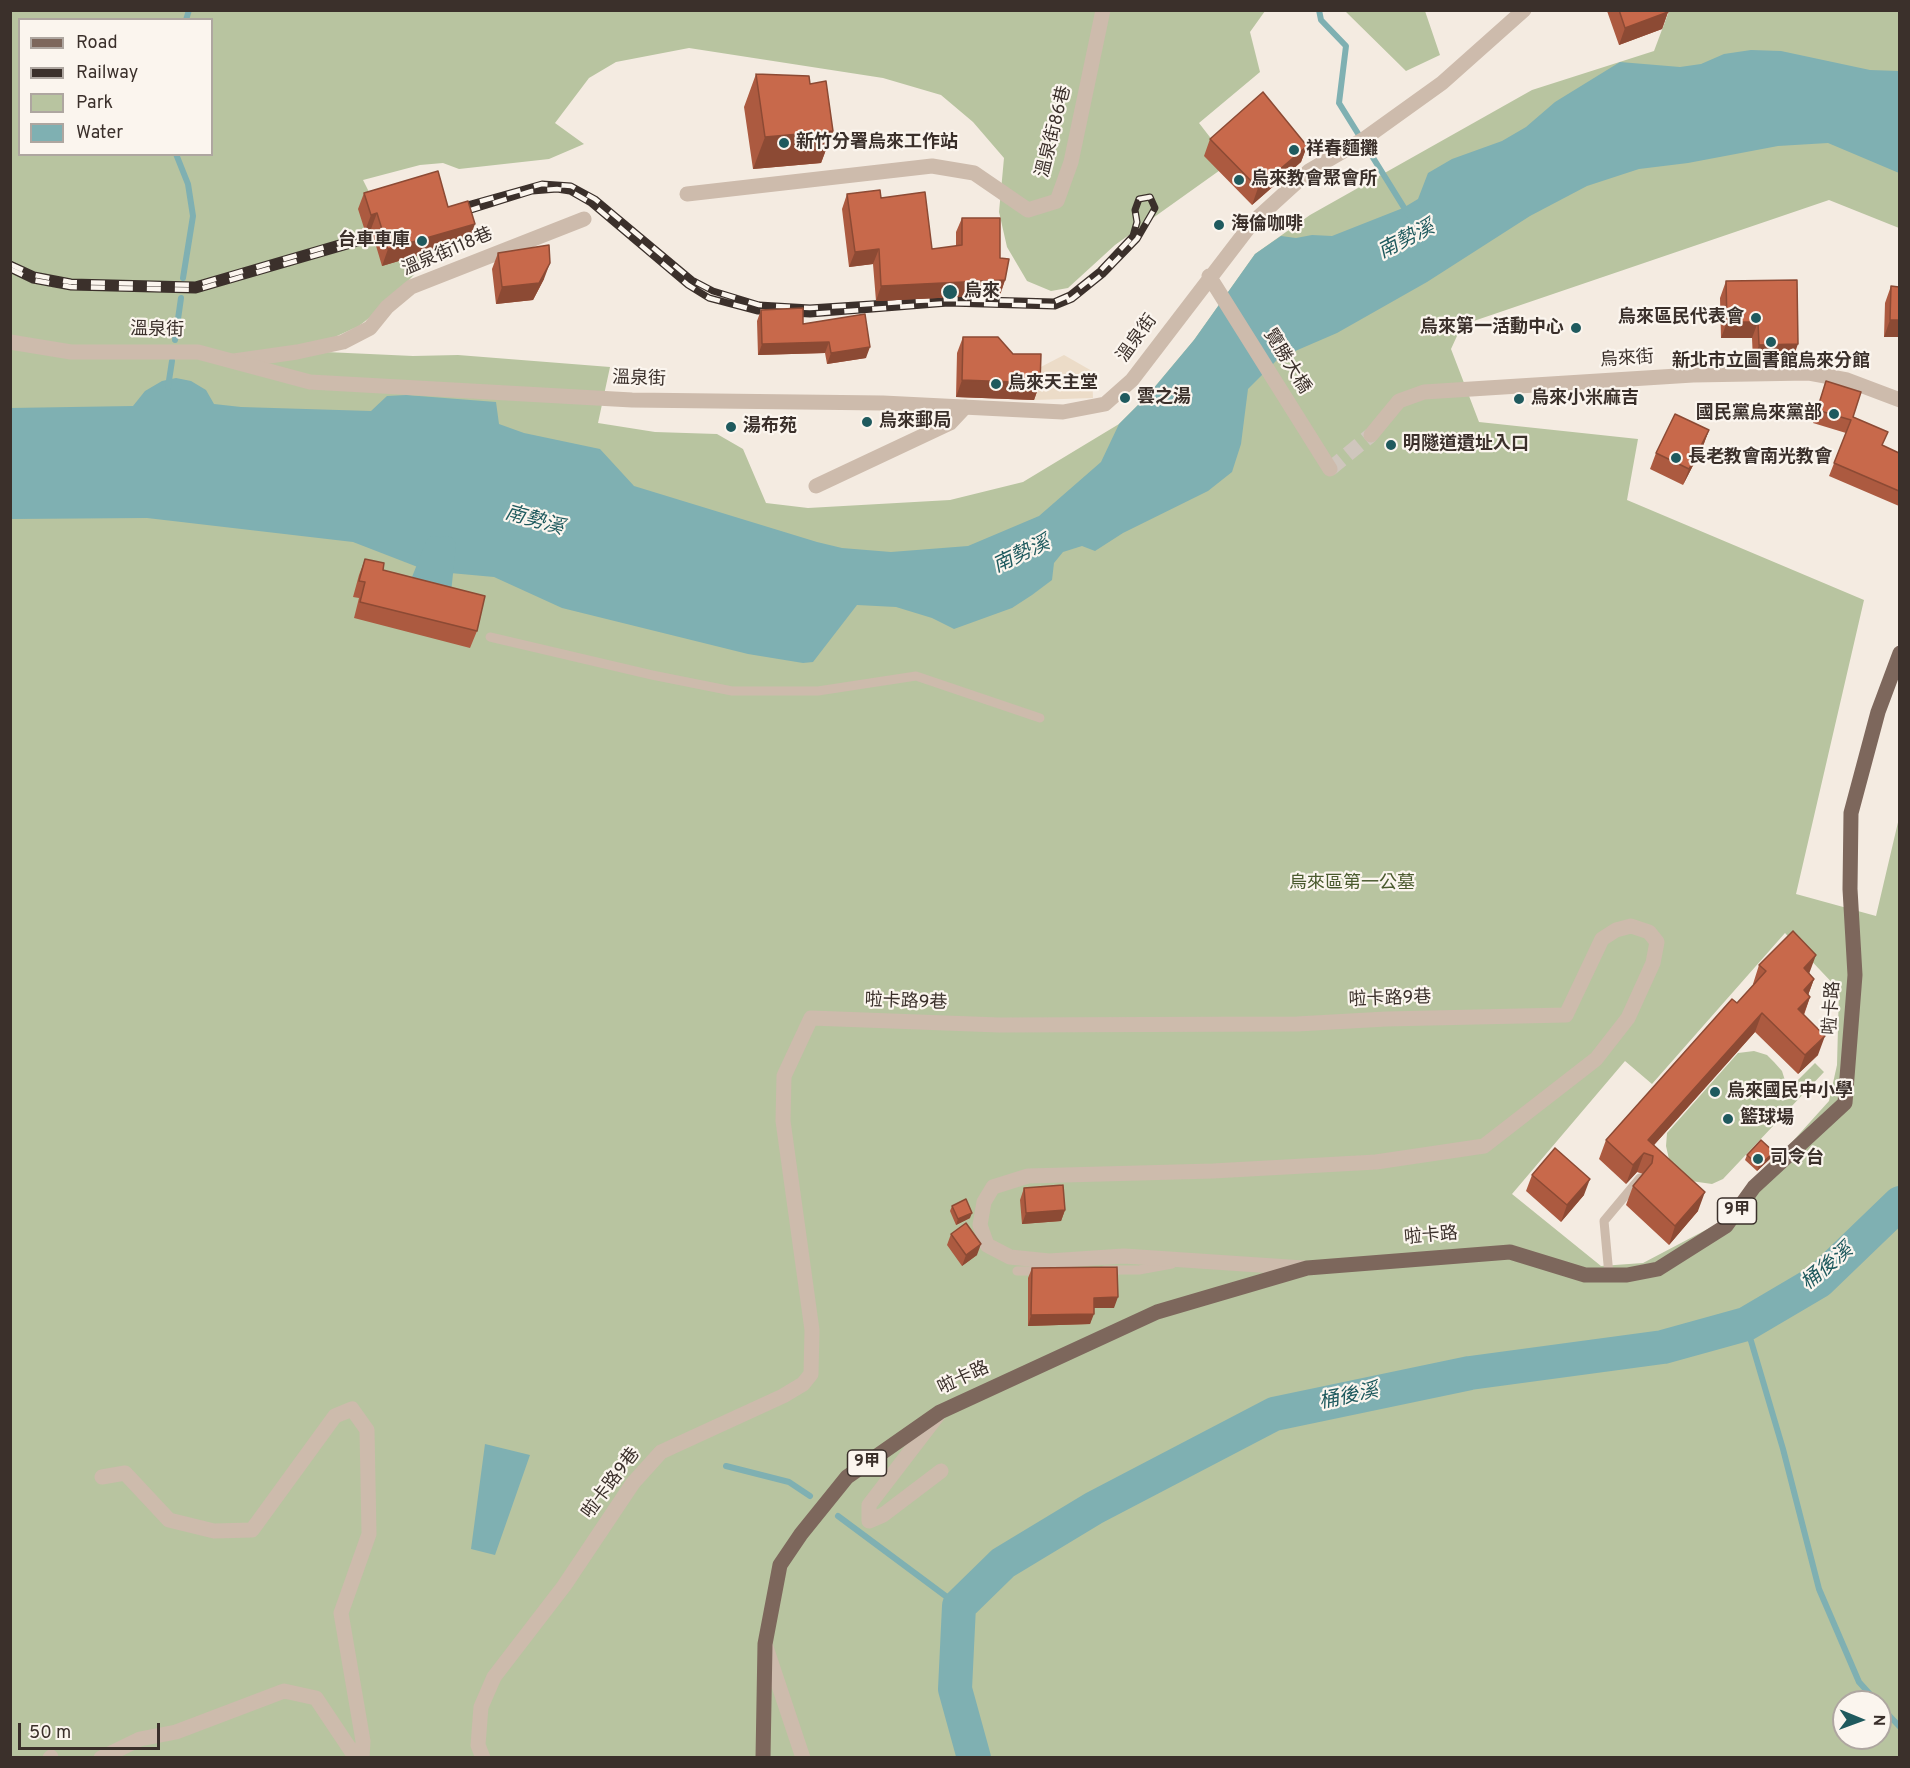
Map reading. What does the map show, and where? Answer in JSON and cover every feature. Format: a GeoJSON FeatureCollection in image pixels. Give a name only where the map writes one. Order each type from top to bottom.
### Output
{"type":"FeatureCollection","features":[{"type":"Feature","properties":{"kind":"main road","name":"啦卡路"},"geometry":{"type":"LineString","coordinates":[[763,1758],[765,1644],[780,1564],[847,1477],[940,1412],[1156,1312],[1307,1268],[1510,1252],[1585,1275],[1627,1275],[1658,1269],[1726,1226],[1754,1186],[1845,1103],[1855,975],[1850,890],[1851,813],[1878,712],[1899,653]]}},
{"type":"Feature","properties":{"kind":"street","name":"溫泉街86巷"},"geometry":{"type":"LineString","coordinates":[[687,194],[932,166],[974,173],[1028,210],[1058,201],[1071,162],[1103,10]]}},
{"type":"Feature","properties":{"kind":"street","name":"溫泉街"},"geometry":{"type":"LineString","coordinates":[[10,342],[71,352],[198,352],[310,382],[632,400],[965,406],[1063,412],[1105,404],[1132,380],[1209,276],[1253,222],[1309,171],[1364,139],[1442,83],[1524,10]]}},
{"type":"Feature","properties":{"kind":"street","name":"溫泉街118巷"},"geometry":{"type":"LineString","coordinates":[[234,361],[297,352],[343,342],[370,328],[387,307],[411,287],[584,219]]}},
{"type":"Feature","properties":{"kind":"street","name":"覽勝大橋"},"geometry":{"type":"LineString","coordinates":[[1209,276],[1330,469]]}},
{"type":"Feature","properties":{"kind":"street","name":"烏來街"},"geometry":{"type":"LineString","coordinates":[[1371,435],[1399,401],[1424,392],[1693,375],[1809,373],[1848,380],[1899,400]]}},
{"type":"Feature","properties":{"kind":"street"},"geometry":{"type":"LineString","coordinates":[[816,486],[950,423],[965,406]]}},
{"type":"Feature","properties":{"kind":"street","name":"啦卡路9巷"},"geometry":{"type":"LineString","coordinates":[[483,1758],[478,1745],[481,1707],[494,1677],[564,1586],[633,1484],[661,1452],[783,1396],[803,1384],[811,1374],[812,1330],[783,1121],[784,1076],[811,1018],[987,1025],[1297,1024],[1386,1019],[1566,1015],[1602,939],[1616,930],[1631,926],[1649,932],[1657,942],[1653,963],[1628,1018],[1596,1059],[1484,1146],[1376,1161],[1213,1171],[1029,1176],[993,1187],[984,1202],[980,1225],[987,1245],[1010,1257],[1049,1261],[1124,1256],[1307,1268]]}},
{"type":"Feature","properties":{"kind":"street"},"geometry":{"type":"LineString","coordinates":[[102,1477],[125,1473],[169,1520],[214,1531],[252,1530],[335,1416],[352,1409],[367,1430],[369,1534],[341,1613],[363,1741],[362,1758]]}},
{"type":"Feature","properties":{"kind":"street"},"geometry":{"type":"LineString","coordinates":[[940,1412],[869,1504],[869,1521],[883,1515],[941,1471]]}},
{"type":"Feature","properties":{"kind":"street"},"geometry":{"type":"LineString","coordinates":[[765,1644],[802,1758]]}},
{"type":"Feature","properties":{"kind":"street"},"geometry":{"type":"LineString","coordinates":[[101,1758],[140,1739],[176,1732],[284,1691],[316,1698],[356,1758]]}},
{"type":"Feature","properties":{"kind":"lane"},"geometry":{"type":"LineString","coordinates":[[490,637],[651,675],[732,691],[818,692],[916,676],[1040,718]]}},
{"type":"Feature","properties":{"kind":"lane"},"geometry":{"type":"LineString","coordinates":[[1609,1275],[1604,1221],[1640,1178]]}},
{"type":"Feature","properties":{"kind":"lane"},"geometry":{"type":"LineString","coordinates":[[1092,1270],[1139,1269],[1198,1260]]}},
{"type":"Feature","properties":{"kind":"lane"},"geometry":{"type":"LineString","coordinates":[[1017,1271],[1070,1270]]}},
{"type":"Feature","properties":{"kind":"green space","name":"烏來區第一公墓"},"geometry":{"type":"Polygon","coordinates":[[[11,11],[1265,11],[1250,32],[1260,72],[1199,123],[1230,163],[1115,245],[1068,288],[1051,291],[1027,281],[1007,247],[999,212],[1004,158],[973,122],[941,95],[883,78],[689,48],[616,62],[589,78],[555,123],[584,144],[549,159],[459,169],[443,163],[420,165],[363,180],[375,204],[407,234],[435,253],[384,306],[359,326],[304,351],[413,356],[458,355],[610,367],[598,423],[655,432],[717,434],[743,449],[766,503],[808,508],[950,500],[1023,482],[1119,424],[1148,395],[1194,340],[1255,254],[1310,215],[1532,90],[1654,51],[1669,11],[1899,11],[1899,228],[1829,200],[1462,325],[1451,349],[1479,422],[1638,439],[1627,500],[1864,600],[1796,894],[1876,916],[1899,818],[1899,1757],[11,1758],[11,11]],[[1785,933],[1652,1084],[1625,1061],[1512,1194],[1601,1266],[1643,1263],[1719,1223],[1829,1101],[1837,1065],[1839,990],[1785,933]]]}},
{"type":"Feature","properties":{"kind":"green space"},"geometry":{"type":"Polygon","coordinates":[[[1345,11],[1425,11],[1440,55],[1406,71],[1345,11]]]}},
{"type":"Feature","properties":{"kind":"green space"},"geometry":{"type":"Polygon","coordinates":[[[1754,1051],[1767,1055],[1782,1071],[1788,1090],[1815,1063],[1824,1072],[1723,1179],[1712,1184],[1684,1180],[1669,1159],[1666,1146],[1667,1133],[1738,1053],[1754,1051]]]}},
{"type":"Feature","properties":{"kind":"shaded area"},"geometry":{"type":"Polygon","coordinates":[[[1064,355],[1092,371],[1093,398],[1034,400],[1035,370],[1064,355]]]}},
{"type":"Feature","properties":{"kind":"water","name":"南勢溪"},"geometry":{"type":"Polygon","coordinates":[[[1751,50],[1781,51],[1870,70],[1899,71],[1899,173],[1828,143],[1778,146],[1688,163],[1639,169],[1587,186],[1530,216],[1427,282],[1337,333],[1279,358],[1248,389],[1241,444],[1232,472],[1208,491],[1123,533],[1095,551],[1082,546],[1063,552],[1054,563],[1052,580],[1032,595],[1012,608],[954,629],[932,618],[896,607],[857,605],[813,662],[803,663],[748,654],[562,608],[494,577],[428,571],[353,542],[147,518],[11,519],[10,408],[133,406],[145,391],[162,381],[176,378],[191,381],[206,390],[214,404],[241,407],[371,411],[387,396],[406,395],[496,402],[499,424],[524,433],[600,449],[634,486],[817,542],[842,548],[891,552],[968,546],[1039,516],[1101,462],[1119,424],[1148,395],[1194,340],[1255,254],[1281,236],[1296,238],[1312,235],[1332,236],[1403,208],[1418,199],[1428,173],[1452,159],[1502,141],[1526,127],[1555,102],[1620,62],[1680,67],[1701,64],[1724,54],[1751,50]]]}},
{"type":"Feature","properties":{"kind":"water"},"geometry":{"type":"Polygon","coordinates":[[[485,1444],[530,1455],[495,1555],[471,1549],[485,1444]]]}},
{"type":"Feature","properties":{"kind":"building"},"geometry":{"type":"Polygon","coordinates":[[[1619,10],[1668,10],[1668,12],[1625,28],[1619,10]]]}},
{"type":"Feature","properties":{"kind":"building"},"geometry":{"type":"Polygon","coordinates":[[[756,74],[809,76],[810,84],[826,81],[833,131],[765,137],[756,74]]]}},
{"type":"Feature","properties":{"kind":"building"},"geometry":{"type":"Polygon","coordinates":[[[1263,92],[1307,146],[1258,188],[1210,139],[1263,92]]]}},
{"type":"Feature","properties":{"kind":"building"},"geometry":{"type":"Polygon","coordinates":[[[438,171],[448,207],[468,201],[475,224],[388,249],[377,213],[371,215],[364,193],[438,171]]]}},
{"type":"Feature","properties":{"kind":"building"},"geometry":{"type":"Polygon","coordinates":[[[880,190],[881,198],[925,192],[932,249],[962,245],[962,218],[1000,218],[1000,258],[1009,259],[1005,280],[881,286],[879,249],[855,252],[847,194],[880,190]]]}},
{"type":"Feature","properties":{"kind":"building"},"geometry":{"type":"Polygon","coordinates":[[[549,245],[550,263],[539,283],[502,287],[498,253],[549,245]]]}},
{"type":"Feature","properties":{"kind":"building","name":"烏來區民代表會"},"geometry":{"type":"Polygon","coordinates":[[[1797,280],[1798,344],[1759,345],[1758,322],[1727,322],[1726,281],[1797,280]]]}},
{"type":"Feature","properties":{"kind":"building"},"geometry":{"type":"Polygon","coordinates":[[[1891,286],[1899,287],[1899,320],[1890,320],[1891,286]]]}},
{"type":"Feature","properties":{"kind":"building"},"geometry":{"type":"Polygon","coordinates":[[[803,308],[803,324],[865,314],[870,347],[831,353],[829,342],[762,344],[761,310],[803,308]]]}},
{"type":"Feature","properties":{"kind":"building"},"geometry":{"type":"Polygon","coordinates":[[[963,337],[998,337],[1013,354],[1041,354],[1040,383],[962,380],[963,337]]]}},
{"type":"Feature","properties":{"kind":"building"},"geometry":{"type":"Polygon","coordinates":[[[1826,381],[1861,392],[1853,417],[1888,432],[1882,445],[1899,453],[1899,491],[1834,463],[1851,420],[1817,410],[1826,381]]]}},
{"type":"Feature","properties":{"kind":"building"},"geometry":{"type":"Polygon","coordinates":[[[1675,414],[1709,430],[1689,469],[1656,453],[1675,414]]]}},
{"type":"Feature","properties":{"kind":"building"},"geometry":{"type":"Polygon","coordinates":[[[365,559],[384,563],[383,570],[485,596],[477,631],[360,602],[365,582],[359,581],[365,559]]]}},
{"type":"Feature","properties":{"kind":"building"},"geometry":{"type":"Polygon","coordinates":[[[1793,931],[1816,955],[1804,968],[1814,979],[1804,990],[1810,997],[1798,1009],[1825,1036],[1805,1055],[1762,1013],[1648,1140],[1705,1192],[1675,1226],[1633,1186],[1652,1163],[1653,1156],[1644,1153],[1633,1165],[1606,1140],[1732,999],[1737,1003],[1766,971],[1759,965],[1793,931]]]}},
{"type":"Feature","properties":{"kind":"building","name":"司令台"},"geometry":{"type":"Polygon","coordinates":[[[1761,1140],[1774,1152],[1759,1166],[1747,1155],[1761,1140]]]}},
{"type":"Feature","properties":{"kind":"building"},"geometry":{"type":"Polygon","coordinates":[[[1555,1148],[1590,1179],[1567,1205],[1532,1175],[1555,1148]]]}},
{"type":"Feature","properties":{"kind":"building"},"geometry":{"type":"Polygon","coordinates":[[[1063,1185],[1065,1210],[1026,1213],[1024,1188],[1063,1185]]]}},
{"type":"Feature","properties":{"kind":"building"},"geometry":{"type":"Polygon","coordinates":[[[966,1199],[972,1213],[958,1219],[952,1206],[966,1199]]]}},
{"type":"Feature","properties":{"kind":"building"},"geometry":{"type":"Polygon","coordinates":[[[966,1223],[981,1244],[966,1255],[951,1234],[966,1223]]]}},
{"type":"Feature","properties":{"kind":"building"},"geometry":{"type":"Polygon","coordinates":[[[1117,1267],[1118,1297],[1094,1298],[1094,1314],[1031,1315],[1032,1268],[1117,1267]]]}},
{"type":"Feature","properties":{"kind":"waterway"},"geometry":{"type":"LineString","coordinates":[[187,18],[189,10]]}},
{"type":"Feature","properties":{"kind":"waterway"},"geometry":{"type":"LineString","coordinates":[[1319,10],[1321,20],[1346,46],[1339,103],[1408,214]]}},
{"type":"Feature","properties":{"kind":"waterway"},"geometry":{"type":"LineString","coordinates":[[177,156],[188,184],[193,216],[183,278]]}},
{"type":"Feature","properties":{"kind":"waterway"},"geometry":{"type":"LineString","coordinates":[[175,340],[181,298]]}},
{"type":"Feature","properties":{"kind":"waterway"},"geometry":{"type":"LineString","coordinates":[[168,387],[172,361]]}},
{"type":"Feature","properties":{"kind":"waterway"},"geometry":{"type":"LineString","coordinates":[[413,602],[435,546]]}},
{"type":"Feature","properties":{"kind":"waterway"},"geometry":{"type":"LineString","coordinates":[[439,610],[446,546]]}},
{"type":"Feature","properties":{"kind":"waterway","name":"桶後溪"},"geometry":{"type":"LineString","coordinates":[[974,1758],[955,1689],[959,1606],[1003,1563],[1094,1508],[1274,1414],[1470,1373],[1663,1347],[1746,1324],[1819,1281],[1900,1203]]}},
{"type":"Feature","properties":{"kind":"waterway"},"geometry":{"type":"LineString","coordinates":[[1746,1324],[1783,1449],[1819,1589],[1859,1682],[1866,1690]]}},
{"type":"Feature","properties":{"kind":"waterway"},"geometry":{"type":"LineString","coordinates":[[726,1466],[789,1482],[810,1496]]}},
{"type":"Feature","properties":{"kind":"waterway"},"geometry":{"type":"LineString","coordinates":[[838,1516],[959,1606]]}},
{"type":"Feature","properties":{"kind":"waterway"},"geometry":{"type":"LineString","coordinates":[[1892,1719],[1900,1727]]}},
{"type":"Feature","properties":{"kind":"tunnel"},"geometry":{"type":"LineString","coordinates":[[1330,469],[1371,435]]}},
{"type":"Feature","properties":{"kind":"railway"},"geometry":{"type":"LineString","coordinates":[[453,209],[542,184],[571,186],[595,199],[692,280],[713,291],[759,305],[810,308],[948,299],[1054,302],[1070,295],[1100,271],[1133,236],[1137,222],[1135,210],[1139,199],[1150,197],[1155,208],[1137,239],[1103,274],[1072,299],[1055,306],[948,303],[810,314],[758,311],[709,298],[688,285],[591,203],[570,191],[557,189],[532,191],[455,215]]}},
{"type":"Feature","properties":{"kind":"railway"},"geometry":{"type":"LineString","coordinates":[[10,264],[34,275],[71,282],[195,285],[387,229]]}},
{"type":"Feature","properties":{"kind":"railway"},"geometry":{"type":"LineString","coordinates":[[10,269],[33,280],[71,287],[196,290],[389,234]]}},
{"type":"Feature","properties":{"kind":"place","name":"新竹分署烏來工作站"},"geometry":{"type":"Point","coordinates":[784,143]}},
{"type":"Feature","properties":{"kind":"place","name":"祥春麵攤"},"geometry":{"type":"Point","coordinates":[1294,150]}},
{"type":"Feature","properties":{"kind":"place","name":"烏來教會聚會所"},"geometry":{"type":"Point","coordinates":[1239,180]}},
{"type":"Feature","properties":{"kind":"place","name":"海倫咖啡"},"geometry":{"type":"Point","coordinates":[1219,225]}},
{"type":"Feature","properties":{"kind":"place","name":"台車車庫"},"geometry":{"type":"Point","coordinates":[422,241]}},
{"type":"Feature","properties":{"kind":"place","name":"烏來"},"geometry":{"type":"Point","coordinates":[950,292]}},
{"type":"Feature","properties":{"kind":"place","name":"烏來區民代表會"},"geometry":{"type":"Point","coordinates":[1756,318]}},
{"type":"Feature","properties":{"kind":"place","name":"烏來第一活動中心"},"geometry":{"type":"Point","coordinates":[1576,328]}},
{"type":"Feature","properties":{"kind":"place","name":"新北市立圖書館烏來分館"},"geometry":{"type":"Point","coordinates":[1771,342]}},
{"type":"Feature","properties":{"kind":"place","name":"烏來天主堂"},"geometry":{"type":"Point","coordinates":[996,384]}},
{"type":"Feature","properties":{"kind":"place","name":"雲之湯"},"geometry":{"type":"Point","coordinates":[1125,398]}},
{"type":"Feature","properties":{"kind":"place","name":"烏來小米麻吉"},"geometry":{"type":"Point","coordinates":[1519,399]}},
{"type":"Feature","properties":{"kind":"place","name":"國民黨烏來黨部"},"geometry":{"type":"Point","coordinates":[1834,414]}},
{"type":"Feature","properties":{"kind":"place","name":"烏來郵局"},"geometry":{"type":"Point","coordinates":[867,422]}},
{"type":"Feature","properties":{"kind":"place","name":"湯布苑"},"geometry":{"type":"Point","coordinates":[731,427]}},
{"type":"Feature","properties":{"kind":"place","name":"明隧道遺址入口"},"geometry":{"type":"Point","coordinates":[1391,445]}},
{"type":"Feature","properties":{"kind":"place","name":"長老教會南光教會"},"geometry":{"type":"Point","coordinates":[1676,458]}},
{"type":"Feature","properties":{"kind":"place","name":"烏來國民中小學"},"geometry":{"type":"Point","coordinates":[1715,1092]}},
{"type":"Feature","properties":{"kind":"place","name":"籃球場"},"geometry":{"type":"Point","coordinates":[1728,1119]}},
{"type":"Feature","properties":{"kind":"place","name":"司令台"},"geometry":{"type":"Point","coordinates":[1758,1159]}}]}
